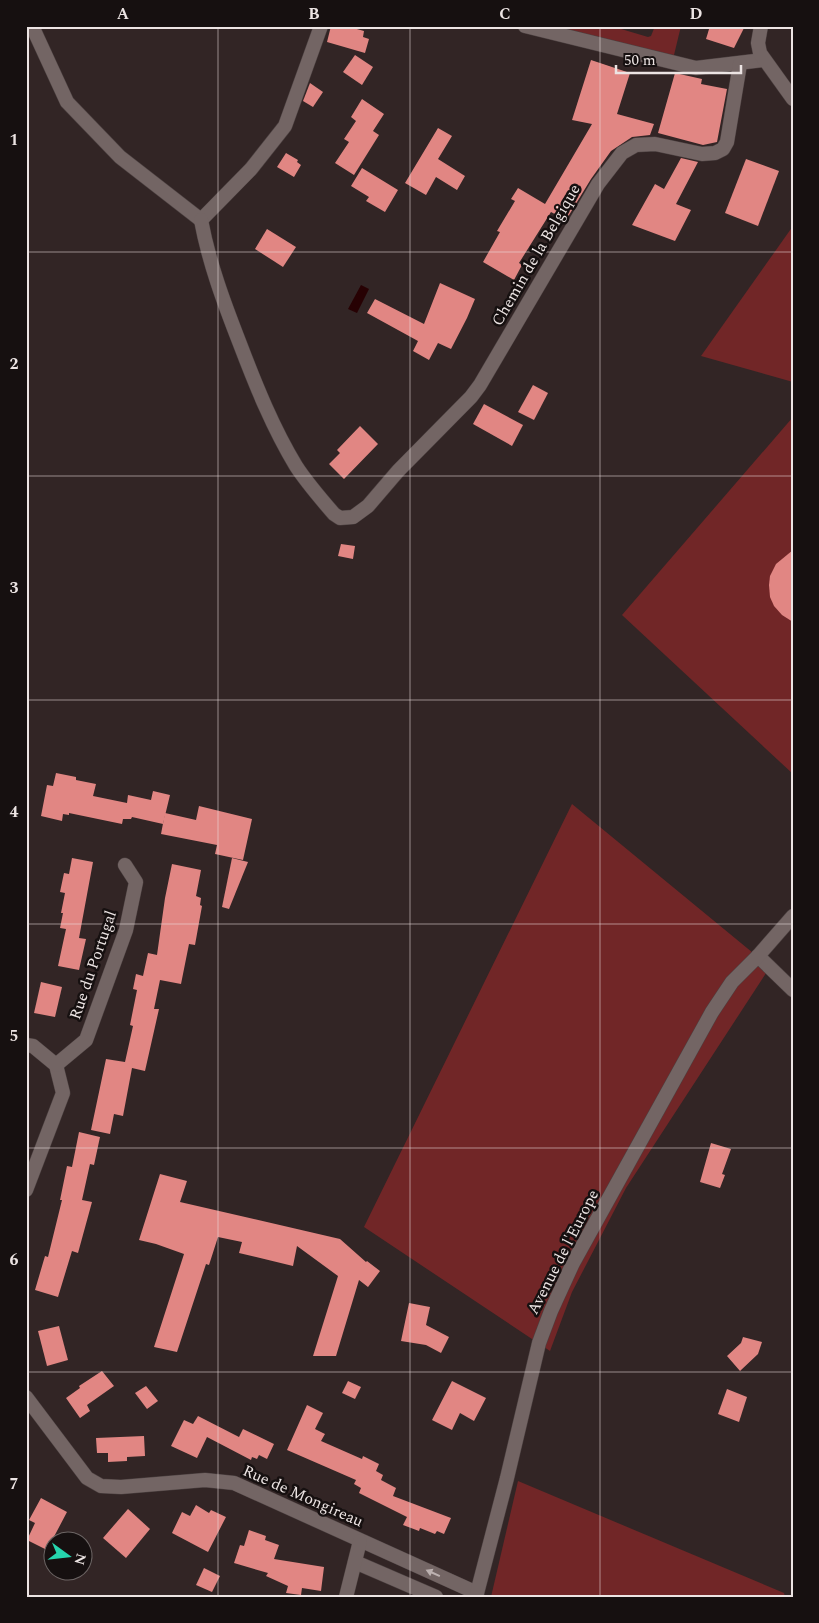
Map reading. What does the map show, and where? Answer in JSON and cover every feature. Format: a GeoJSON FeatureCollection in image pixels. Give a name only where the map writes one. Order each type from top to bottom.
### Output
{"type":"FeatureCollection","features":[{"type":"Feature","properties":{"kind":"street"},"geometry":{"type":"LineString","coordinates":[[32,26],[67,102],[120,157],[201,220],[251,170],[285,126],[321,26]]}},
{"type":"Feature","properties":{"kind":"street"},"geometry":{"type":"LineString","coordinates":[[525,26],[696,68],[763,60]]}},
{"type":"Feature","properties":{"kind":"street"},"geometry":{"type":"LineString","coordinates":[[761,26],[758,43],[763,60],[793,99]]}},
{"type":"Feature","properties":{"kind":"street","name":"Chemin de la Belgique"},"geometry":{"type":"LineString","coordinates":[[201,220],[208,254],[224,304],[250,372],[276,428],[297,467],[334,514],[340,518],[353,517],[368,506],[398,471],[480,385],[598,184],[622,153],[636,145],[654,144],[702,154],[715,153],[723,149],[727,142],[740,64]]}},
{"type":"Feature","properties":{"kind":"street","name":"Rue du Portugal"},"geometry":{"type":"LineString","coordinates":[[56,1065],[86,1040],[126,930],[136,882],[125,866]]}},
{"type":"Feature","properties":{"kind":"street","name":"Avenue de l'Europe"},"geometry":{"type":"LineString","coordinates":[[477,1595],[539,1343],[551,1311],[573,1264],[712,1012],[732,982],[793,916]]}},
{"type":"Feature","properties":{"kind":"street"},"geometry":{"type":"LineString","coordinates":[[758,956],[793,990]]}},
{"type":"Feature","properties":{"kind":"street"},"geometry":{"type":"LineString","coordinates":[[26,1045],[34,1046],[56,1065],[63,1093],[26,1190]]}},
{"type":"Feature","properties":{"kind":"street","name":"Rue de Mongireau"},"geometry":{"type":"LineString","coordinates":[[26,1397],[87,1478],[101,1486],[121,1487],[205,1480],[234,1483],[477,1595]]}},
{"type":"Feature","properties":{"kind":"street"},"geometry":{"type":"LineString","coordinates":[[346,1597],[360,1541]]}},
{"type":"Feature","properties":{"kind":"street"},"geometry":{"type":"LineString","coordinates":[[355,1562],[436,1597]]}},
{"type":"Feature","properties":{"kind":"shaded area"},"geometry":{"type":"Polygon","coordinates":[[[551,26],[611,26],[648,37],[651,36],[655,26],[681,26],[674,55],[652,52],[551,26]]]}},
{"type":"Feature","properties":{"kind":"shaded area"},"geometry":{"type":"Polygon","coordinates":[[[793,226],[793,382],[701,356],[793,226]]]}},
{"type":"Feature","properties":{"kind":"shaded area"},"geometry":{"type":"Polygon","coordinates":[[[361,285],[369,289],[357,313],[348,309],[361,285]]]}},
{"type":"Feature","properties":{"kind":"shaded area"},"geometry":{"type":"Polygon","coordinates":[[[793,417],[793,774],[622,615],[793,417]]]}},
{"type":"Feature","properties":{"kind":"shaded area"},"geometry":{"type":"Polygon","coordinates":[[[572,804],[770,967],[626,1188],[572,1292],[550,1351],[364,1227],[572,804]]]}},
{"type":"Feature","properties":{"kind":"shaded area"},"geometry":{"type":"Polygon","coordinates":[[[518,1481],[784,1593],[785,1597],[491,1597],[518,1481]]]}},
{"type":"Feature","properties":{"kind":"building"},"geometry":{"type":"Polygon","coordinates":[[[331,26],[346,26],[364,31],[363,37],[369,39],[365,53],[327,42],[331,26]]]}},
{"type":"Feature","properties":{"kind":"building"},"geometry":{"type":"Polygon","coordinates":[[[710,26],[745,26],[734,48],[706,39],[710,26]]]}},
{"type":"Feature","properties":{"kind":"building"},"geometry":{"type":"Polygon","coordinates":[[[355,55],[373,67],[362,85],[343,72],[355,55]]]}},
{"type":"Feature","properties":{"kind":"building"},"geometry":{"type":"Polygon","coordinates":[[[591,60],[630,73],[617,114],[654,124],[650,135],[632,137],[611,151],[566,220],[551,212],[519,263],[522,265],[514,280],[483,262],[500,232],[497,231],[515,201],[511,199],[518,188],[545,204],[592,124],[572,120],[591,60]]]}},
{"type":"Feature","properties":{"kind":"building"},"geometry":{"type":"Polygon","coordinates":[[[675,73],[702,79],[701,84],[727,89],[717,142],[703,145],[658,133],[675,73]]]}},
{"type":"Feature","properties":{"kind":"building"},"geometry":{"type":"Polygon","coordinates":[[[310,83],[323,92],[313,107],[303,101],[310,83]]]}},
{"type":"Feature","properties":{"kind":"building"},"geometry":{"type":"Polygon","coordinates":[[[362,99],[384,114],[373,131],[379,135],[354,175],[335,163],[349,142],[344,139],[356,121],[351,117],[362,99]]]}},
{"type":"Feature","properties":{"kind":"building"},"geometry":{"type":"Polygon","coordinates":[[[438,128],[452,136],[438,159],[465,176],[457,190],[436,177],[426,195],[405,183],[438,128]]]}},
{"type":"Feature","properties":{"kind":"building"},"geometry":{"type":"Polygon","coordinates":[[[286,153],[298,160],[297,162],[301,165],[294,177],[277,167],[286,153]]]}},
{"type":"Feature","properties":{"kind":"building"},"geometry":{"type":"Polygon","coordinates":[[[681,158],[698,162],[676,204],[691,210],[675,241],[632,225],[655,184],[664,189],[681,158]]]}},
{"type":"Feature","properties":{"kind":"building"},"geometry":{"type":"Polygon","coordinates":[[[746,159],[779,171],[758,226],[725,213],[746,159]]]}},
{"type":"Feature","properties":{"kind":"building"},"geometry":{"type":"Polygon","coordinates":[[[362,168],[398,190],[385,212],[366,201],[369,197],[351,186],[362,168]]]}},
{"type":"Feature","properties":{"kind":"building"},"geometry":{"type":"Polygon","coordinates":[[[267,229],[296,247],[283,267],[255,249],[267,229]]]}},
{"type":"Feature","properties":{"kind":"building"},"geometry":{"type":"Polygon","coordinates":[[[440,283],[475,299],[451,349],[438,343],[429,360],[413,351],[418,341],[367,313],[375,299],[424,324],[440,283]]]}},
{"type":"Feature","properties":{"kind":"building"},"geometry":{"type":"Polygon","coordinates":[[[533,385],[548,393],[534,420],[518,412],[533,385]]]}},
{"type":"Feature","properties":{"kind":"building"},"geometry":{"type":"Polygon","coordinates":[[[484,404],[523,425],[512,446],[473,424],[484,404]]]}},
{"type":"Feature","properties":{"kind":"building"},"geometry":{"type":"Polygon","coordinates":[[[360,426],[378,444],[344,479],[329,464],[340,453],[337,450],[360,426]]]}},
{"type":"Feature","properties":{"kind":"building"},"geometry":{"type":"Polygon","coordinates":[[[341,544],[355,546],[353,559],[338,556],[341,544]]]}},
{"type":"Feature","properties":{"kind":"building"},"geometry":{"type":"Polygon","coordinates":[[[793,550],[793,622],[782,615],[774,606],[770,597],[769,585],[770,576],[776,564],[793,550]]]}},
{"type":"Feature","properties":{"kind":"building"},"geometry":{"type":"Polygon","coordinates":[[[56,773],[96,784],[93,796],[127,803],[128,795],[151,800],[153,791],[170,795],[163,824],[132,817],[131,819],[123,819],[122,824],[69,813],[69,815],[63,814],[62,821],[41,816],[47,785],[53,786],[56,773]]]}},
{"type":"Feature","properties":{"kind":"building"},"geometry":{"type":"Polygon","coordinates":[[[199,806],[252,819],[243,860],[215,854],[217,845],[161,834],[165,813],[196,820],[199,806]]]}},
{"type":"Feature","properties":{"kind":"building"},"geometry":{"type":"Polygon","coordinates":[[[72,858],[93,862],[79,938],[86,939],[79,970],[58,966],[66,929],[60,928],[65,893],[60,892],[64,873],[69,874],[72,858]]]}},
{"type":"Feature","properties":{"kind":"building"},"geometry":{"type":"Polygon","coordinates":[[[232,858],[248,862],[229,909],[222,907],[232,858]]]}},
{"type":"Feature","properties":{"kind":"building"},"geometry":{"type":"Polygon","coordinates":[[[172,864],[201,870],[196,896],[201,898],[200,905],[202,906],[195,945],[189,944],[181,984],[160,980],[154,1009],[159,1009],[145,1071],[132,1068],[123,1116],[114,1114],[110,1134],[91,1130],[106,1059],[125,1062],[133,1026],[130,1025],[137,990],[133,989],[136,974],[143,976],[148,953],[157,955],[172,864]]]}},
{"type":"Feature","properties":{"kind":"building"},"geometry":{"type":"Polygon","coordinates":[[[41,982],[62,987],[55,1017],[34,1013],[41,982]]]}},
{"type":"Feature","properties":{"kind":"building"},"geometry":{"type":"Polygon","coordinates":[[[79,1132],[100,1137],[94,1165],[90,1164],[82,1200],[92,1202],[78,1253],[72,1251],[58,1297],[35,1290],[45,1256],[48,1257],[62,1200],[60,1200],[67,1166],[72,1167],[79,1132]]]}},
{"type":"Feature","properties":{"kind":"building"},"geometry":{"type":"Polygon","coordinates":[[[711,1143],[731,1149],[722,1174],[725,1175],[720,1188],[700,1182],[711,1143]]]}},
{"type":"Feature","properties":{"kind":"building"},"geometry":{"type":"Polygon","coordinates":[[[160,1174],[187,1181],[180,1202],[340,1239],[366,1262],[380,1271],[368,1287],[359,1280],[336,1356],[313,1356],[338,1276],[297,1246],[293,1266],[239,1253],[242,1242],[218,1237],[209,1265],[206,1264],[177,1352],[154,1347],[184,1254],[139,1240],[160,1174]]]}},
{"type":"Feature","properties":{"kind":"building"},"geometry":{"type":"Polygon","coordinates":[[[409,1303],[430,1307],[426,1325],[449,1337],[441,1353],[426,1345],[401,1341],[409,1303]]]}},
{"type":"Feature","properties":{"kind":"building"},"geometry":{"type":"Polygon","coordinates":[[[59,1326],[68,1360],[47,1366],[38,1331],[59,1326]]]}},
{"type":"Feature","properties":{"kind":"building"},"geometry":{"type":"Polygon","coordinates":[[[743,1337],[762,1342],[758,1354],[740,1371],[727,1356],[741,1343],[743,1337]]]}},
{"type":"Feature","properties":{"kind":"building"},"geometry":{"type":"Polygon","coordinates":[[[102,1371],[114,1386],[87,1405],[90,1411],[80,1418],[66,1398],[80,1388],[79,1386],[102,1371]]]}},
{"type":"Feature","properties":{"kind":"building"},"geometry":{"type":"Polygon","coordinates":[[[348,1381],[361,1387],[355,1399],[342,1393],[348,1381]]]}},
{"type":"Feature","properties":{"kind":"building"},"geometry":{"type":"Polygon","coordinates":[[[452,1381],[486,1398],[474,1421],[460,1413],[452,1430],[432,1420],[452,1381]]]}},
{"type":"Feature","properties":{"kind":"building"},"geometry":{"type":"Polygon","coordinates":[[[146,1386],[158,1401],[147,1409],[135,1393],[146,1386]]]}},
{"type":"Feature","properties":{"kind":"building"},"geometry":{"type":"Polygon","coordinates":[[[727,1389],[747,1397],[739,1422],[718,1414],[727,1389]]]}},
{"type":"Feature","properties":{"kind":"building"},"geometry":{"type":"Polygon","coordinates":[[[307,1405],[323,1413],[315,1429],[325,1434],[321,1441],[362,1459],[363,1456],[379,1464],[376,1471],[383,1475],[381,1480],[396,1488],[393,1496],[451,1518],[444,1534],[437,1531],[435,1534],[420,1528],[419,1531],[403,1525],[407,1517],[359,1493],[361,1488],[354,1484],[356,1480],[287,1450],[307,1405]]]}},
{"type":"Feature","properties":{"kind":"building"},"geometry":{"type":"Polygon","coordinates":[[[198,1416],[239,1437],[243,1429],[274,1444],[267,1459],[259,1455],[257,1459],[252,1457],[251,1460],[207,1437],[197,1458],[171,1446],[184,1420],[193,1424],[198,1416]]]}},
{"type":"Feature","properties":{"kind":"building"},"geometry":{"type":"Polygon","coordinates":[[[144,1436],[145,1456],[127,1457],[127,1461],[108,1462],[108,1453],[97,1453],[96,1438],[144,1436]]]}},
{"type":"Feature","properties":{"kind":"building"},"geometry":{"type":"Polygon","coordinates":[[[41,1498],[67,1512],[58,1530],[42,1530],[42,1548],[27,1540],[35,1523],[29,1520],[41,1498]]]}},
{"type":"Feature","properties":{"kind":"building"},"geometry":{"type":"Polygon","coordinates":[[[196,1505],[209,1513],[211,1510],[226,1517],[208,1552],[172,1533],[182,1512],[190,1516],[196,1505]]]}},
{"type":"Feature","properties":{"kind":"building"},"geometry":{"type":"Polygon","coordinates":[[[128,1509],[150,1529],[126,1558],[103,1538],[128,1509]]]}},
{"type":"Feature","properties":{"kind":"building"},"geometry":{"type":"Polygon","coordinates":[[[249,1530],[266,1536],[265,1540],[279,1545],[274,1559],[324,1567],[321,1591],[302,1588],[301,1595],[286,1593],[288,1586],[266,1576],[268,1573],[234,1563],[240,1545],[244,1546],[249,1530]]]}},
{"type":"Feature","properties":{"kind":"building"},"geometry":{"type":"Polygon","coordinates":[[[204,1568],[220,1576],[212,1592],[196,1585],[204,1568]]]}}]}
